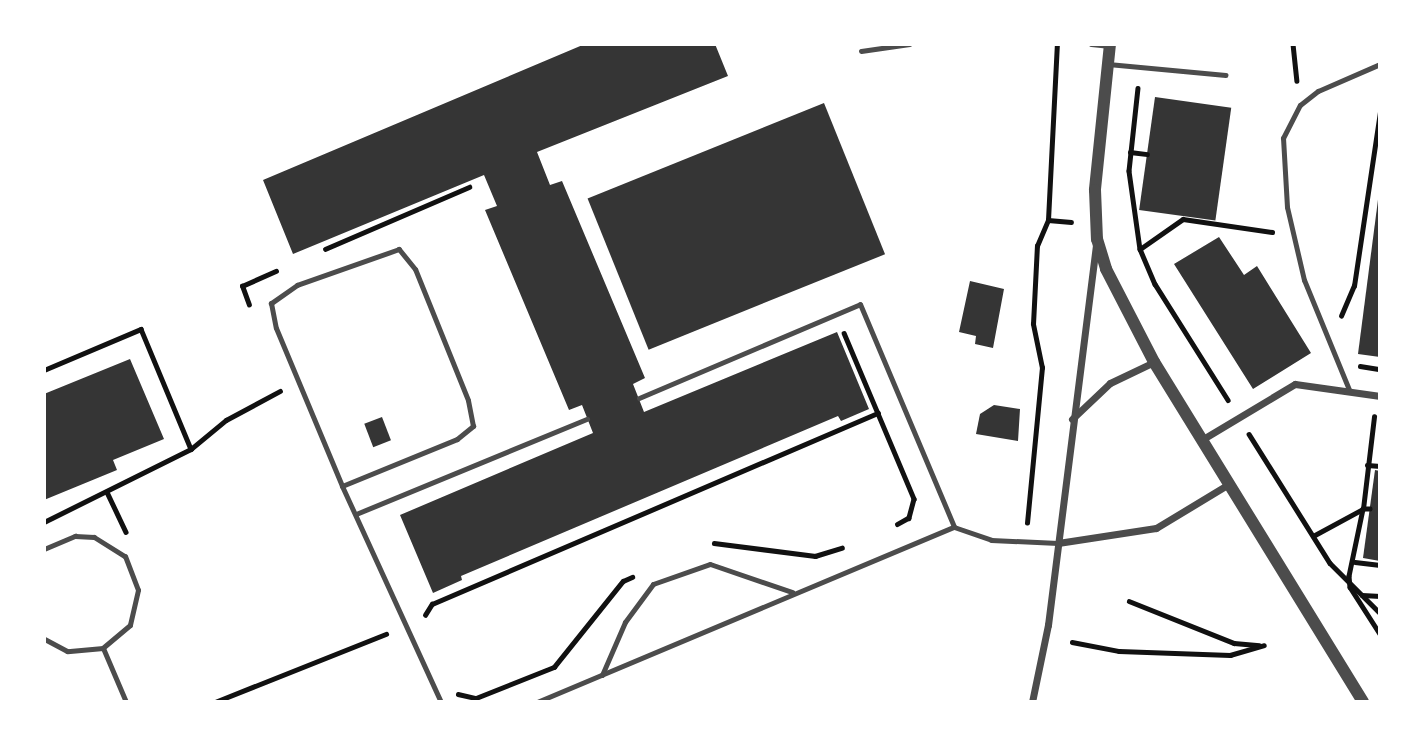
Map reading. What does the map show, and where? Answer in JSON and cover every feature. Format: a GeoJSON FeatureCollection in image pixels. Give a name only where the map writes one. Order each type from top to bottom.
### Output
{"type":"FeatureCollection","features":[{"type":"Feature","properties":{"kind":"street"},"geometry":{"type":"LineString","coordinates":[[1032,702],[1058,544],[1097,239],[1094,190],[1110,45]]}},
{"type":"Feature","properties":{"kind":"street"},"geometry":{"type":"LineString","coordinates":[[1097,239],[1115,291],[1154,362],[1363,702]]}},
{"type":"Feature","properties":{"kind":"street"},"geometry":{"type":"LineString","coordinates":[[1072,419],[1111,383],[1154,362]]}},
{"type":"Feature","properties":{"kind":"street"},"geometry":{"type":"LineString","coordinates":[[1203,439],[1295,384],[1379,396]]}},
{"type":"Feature","properties":{"kind":"street"},"geometry":{"type":"LineString","coordinates":[[1058,544],[1156,528],[1230,484]]}},
{"type":"Feature","properties":{"kind":"lane"},"geometry":{"type":"LineString","coordinates":[[862,51],[909,44]]}},
{"type":"Feature","properties":{"kind":"lane"},"geometry":{"type":"LineString","coordinates":[[1091,44],[1110,45]]}},
{"type":"Feature","properties":{"kind":"lane"},"geometry":{"type":"LineString","coordinates":[[1108,64],[1225,75]]}},
{"type":"Feature","properties":{"kind":"lane"},"geometry":{"type":"LineString","coordinates":[[1350,392],[1328,344],[1304,280],[1293,236],[1283,138],[1300,105],[1318,91],[1380,64]]}},
{"type":"Feature","properties":{"kind":"lane"},"geometry":{"type":"LineString","coordinates":[[342,486],[457,439],[473,426],[468,400],[415,269],[398,249],[297,285],[271,303],[276,328],[342,486],[441,702]]}},
{"type":"Feature","properties":{"kind":"lane"},"geometry":{"type":"LineString","coordinates":[[639,398],[860,304],[954,527]]}},
{"type":"Feature","properties":{"kind":"lane"},"geometry":{"type":"LineString","coordinates":[[356,514],[587,419]]}},
{"type":"Feature","properties":{"kind":"lane"},"geometry":{"type":"LineString","coordinates":[[537,702],[792,592],[954,527],[991,540],[1058,544]]}},
{"type":"Feature","properties":{"kind":"lane"},"geometry":{"type":"LineString","coordinates":[[44,549],[75,536],[94,537],[125,556],[134,572],[138,590],[130,625],[103,649],[67,651],[44,639]]}},
{"type":"Feature","properties":{"kind":"lane"},"geometry":{"type":"LineString","coordinates":[[602,675],[625,622],[653,584],[710,564],[792,592]]}},
{"type":"Feature","properties":{"kind":"lane"},"geometry":{"type":"LineString","coordinates":[[103,649],[126,702]]}},
{"type":"Feature","properties":{"kind":"path"},"geometry":{"type":"LineString","coordinates":[[1026,541],[1042,368],[1033,324],[1037,246],[1048,220],[1057,44]]}},
{"type":"Feature","properties":{"kind":"path"},"geometry":{"type":"LineString","coordinates":[[1293,44],[1300,105]]}},
{"type":"Feature","properties":{"kind":"path"},"geometry":{"type":"LineString","coordinates":[[1135,229],[1130,152],[1141,68]]}},
{"type":"Feature","properties":{"kind":"path"},"geometry":{"type":"LineString","coordinates":[[1328,344],[1354,286],[1380,111]]}},
{"type":"Feature","properties":{"kind":"path"},"geometry":{"type":"LineString","coordinates":[[1130,152],[1147,155]]}},
{"type":"Feature","properties":{"kind":"path"},"geometry":{"type":"LineString","coordinates":[[317,253],[469,187]]}},
{"type":"Feature","properties":{"kind":"path"},"geometry":{"type":"LineString","coordinates":[[1140,249],[1183,219],[1293,236]]}},
{"type":"Feature","properties":{"kind":"path"},"geometry":{"type":"LineString","coordinates":[[252,312],[242,286],[279,269]]}},
{"type":"Feature","properties":{"kind":"path"},"geometry":{"type":"LineString","coordinates":[[840,323],[914,499],[909,518],[887,531]]}},
{"type":"Feature","properties":{"kind":"path"},"geometry":{"type":"LineString","coordinates":[[44,370],[141,329],[191,449]]}},
{"type":"Feature","properties":{"kind":"path"},"geometry":{"type":"LineString","coordinates":[[278,376],[289,402]]}},
{"type":"Feature","properties":{"kind":"path"},"geometry":{"type":"LineString","coordinates":[[44,522],[191,449],[226,420],[284,389]]}},
{"type":"Feature","properties":{"kind":"path"},"geometry":{"type":"LineString","coordinates":[[1379,396],[1350,587],[1380,634]]}},
{"type":"Feature","properties":{"kind":"path"},"geometry":{"type":"LineString","coordinates":[[430,626],[425,615],[432,604],[878,413]]}},
{"type":"Feature","properties":{"kind":"path"},"geometry":{"type":"LineString","coordinates":[[1367,465],[1380,466]]}},
{"type":"Feature","properties":{"kind":"path"},"geometry":{"type":"LineString","coordinates":[[1313,536],[1363,509],[1370,509]]}},
{"type":"Feature","properties":{"kind":"path"},"geometry":{"type":"LineString","coordinates":[[1014,526],[1027,526]]}},
{"type":"Feature","properties":{"kind":"path"},"geometry":{"type":"LineString","coordinates":[[708,545],[720,540],[816,556],[852,545]]}},
{"type":"Feature","properties":{"kind":"path"},"geometry":{"type":"LineString","coordinates":[[1354,562],[1380,565]]}},
{"type":"Feature","properties":{"kind":"path"},"geometry":{"type":"LineString","coordinates":[[454,683],[458,694],[476,698],[554,667],[623,580],[635,575]]}},
{"type":"Feature","properties":{"kind":"path"},"geometry":{"type":"LineString","coordinates":[[1350,587],[1380,613]]}},
{"type":"Feature","properties":{"kind":"path"},"geometry":{"type":"LineString","coordinates":[[1361,595],[1380,596]]}},
{"type":"Feature","properties":{"kind":"path"},"geometry":{"type":"LineString","coordinates":[[1072,642],[1119,651],[1230,655],[1264,645],[1234,643],[1129,601]]}},
{"type":"Feature","properties":{"kind":"path"},"geometry":{"type":"LineString","coordinates":[[215,702],[386,634],[381,621]]}},
{"type":"Feature","properties":{"kind":"building"},"geometry":{"type":"Polygon","coordinates":[[[585,44],[715,44],[728,76],[537,152],[550,185],[562,181],[645,378],[633,384],[644,412],[837,332],[869,409],[841,421],[838,416],[461,576],[462,580],[433,593],[400,515],[593,433],[582,405],[569,410],[485,210],[497,206],[484,175],[293,254],[263,180],[585,44]]]}},
{"type":"Feature","properties":{"kind":"building"},"geometry":{"type":"Polygon","coordinates":[[[1155,97],[1231,108],[1215,221],[1139,210],[1155,97]]]}},
{"type":"Feature","properties":{"kind":"building"},"geometry":{"type":"Polygon","coordinates":[[[824,103],[885,254],[649,350],[588,199],[824,103]]]}},
{"type":"Feature","properties":{"kind":"building"},"geometry":{"type":"Polygon","coordinates":[[[1380,193],[1380,357],[1358,354],[1380,193]]]}},
{"type":"Feature","properties":{"kind":"building"},"geometry":{"type":"Polygon","coordinates":[[[1219,237],[1244,275],[1257,266],[1311,353],[1253,389],[1174,264],[1219,237]]]}},
{"type":"Feature","properties":{"kind":"building"},"geometry":{"type":"Polygon","coordinates":[[[970,281],[1004,289],[993,348],[975,344],[976,336],[959,332],[970,281]]]}},
{"type":"Feature","properties":{"kind":"building"},"geometry":{"type":"Polygon","coordinates":[[[130,359],[164,439],[113,460],[117,470],[44,500],[44,394],[130,359]]]}},
{"type":"Feature","properties":{"kind":"building"},"geometry":{"type":"Polygon","coordinates":[[[994,405],[1020,409],[1018,441],[976,434],[980,414],[994,405]]]}},
{"type":"Feature","properties":{"kind":"building"},"geometry":{"type":"Polygon","coordinates":[[[382,417],[391,440],[373,447],[364,424],[382,417]]]}},
{"type":"Feature","properties":{"kind":"building"},"geometry":{"type":"Polygon","coordinates":[[[1375,470],[1380,471],[1380,561],[1363,558],[1375,470]]]}}]}
